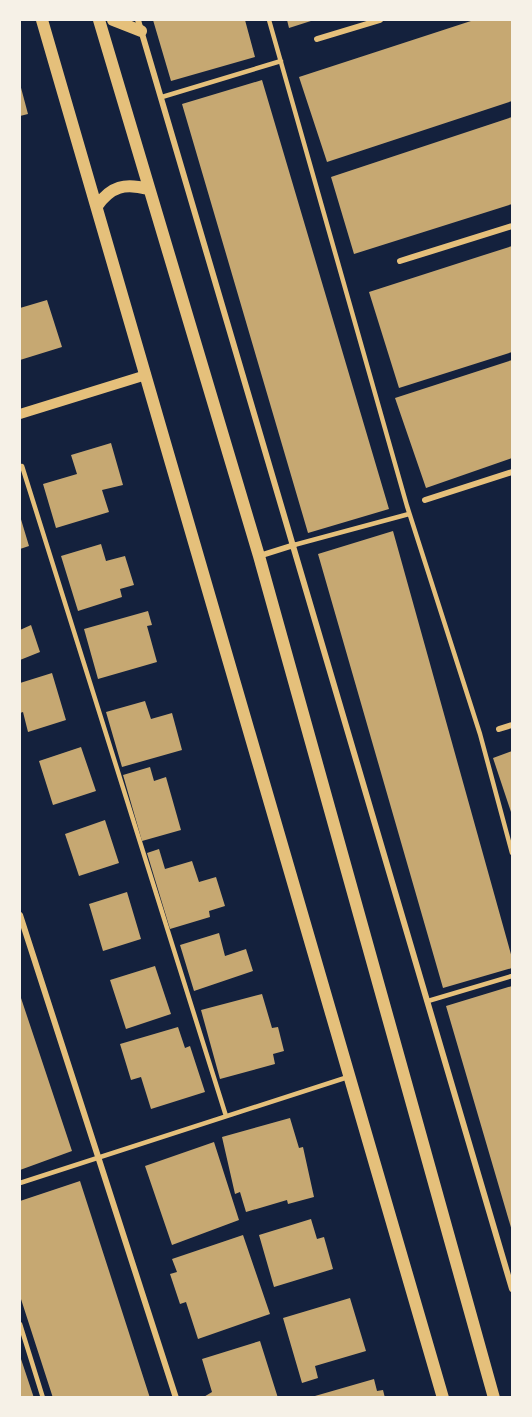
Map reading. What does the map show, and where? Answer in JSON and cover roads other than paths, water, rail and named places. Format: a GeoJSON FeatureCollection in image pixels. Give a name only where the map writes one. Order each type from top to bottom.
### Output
{"type":"FeatureCollection","features":[{"type":"Feature","properties":{"kind":"main road"},"geometry":{"type":"LineString","coordinates":[[42,20],[443,1398]]}},
{"type":"Feature","properties":{"kind":"main road"},"geometry":{"type":"LineString","coordinates":[[99,20],[259,556],[494,1398]]}},
{"type":"Feature","properties":{"kind":"main road"},"geometry":{"type":"LineString","coordinates":[[113,20],[140,25]]}},
{"type":"Feature","properties":{"kind":"main road"},"geometry":{"type":"LineString","coordinates":[[97,206],[107,192],[117,187],[132,185],[148,189]]}},
{"type":"Feature","properties":{"kind":"street"},"geometry":{"type":"LineString","coordinates":[[316,39],[380,20]]}},
{"type":"Feature","properties":{"kind":"street"},"geometry":{"type":"LineString","coordinates":[[140,25],[513,1289]]}},
{"type":"Feature","properties":{"kind":"street"},"geometry":{"type":"LineString","coordinates":[[400,261],[513,226]]}},
{"type":"Feature","properties":{"kind":"street"},"geometry":{"type":"LineString","coordinates":[[20,414],[146,375]]}},
{"type":"Feature","properties":{"kind":"street"},"geometry":{"type":"LineString","coordinates":[[425,500],[513,472]]}},
{"type":"Feature","properties":{"kind":"street"},"geometry":{"type":"LineString","coordinates":[[259,556],[294,546]]}},
{"type":"Feature","properties":{"kind":"street"},"geometry":{"type":"LineString","coordinates":[[499,729],[513,725]]}},
{"type":"Feature","properties":{"kind":"street"},"geometry":{"type":"LineString","coordinates":[[20,915],[176,1398]]}},
{"type":"Feature","properties":{"kind":"lane"},"geometry":{"type":"LineString","coordinates":[[269,20],[409,514],[480,734],[513,853]]}},
{"type":"Feature","properties":{"kind":"lane"},"geometry":{"type":"LineString","coordinates":[[162,97],[281,61]]}},
{"type":"Feature","properties":{"kind":"lane"},"geometry":{"type":"LineString","coordinates":[[22,466],[226,1116]]}},
{"type":"Feature","properties":{"kind":"lane"},"geometry":{"type":"LineString","coordinates":[[294,546],[409,514]]}},
{"type":"Feature","properties":{"kind":"lane"},"geometry":{"type":"LineString","coordinates":[[428,1001],[513,976]]}},
{"type":"Feature","properties":{"kind":"lane"},"geometry":{"type":"LineString","coordinates":[[20,1183],[350,1076]]}},
{"type":"Feature","properties":{"kind":"lane"},"geometry":{"type":"LineString","coordinates":[[20,1324],[43,1398]]}}]}
